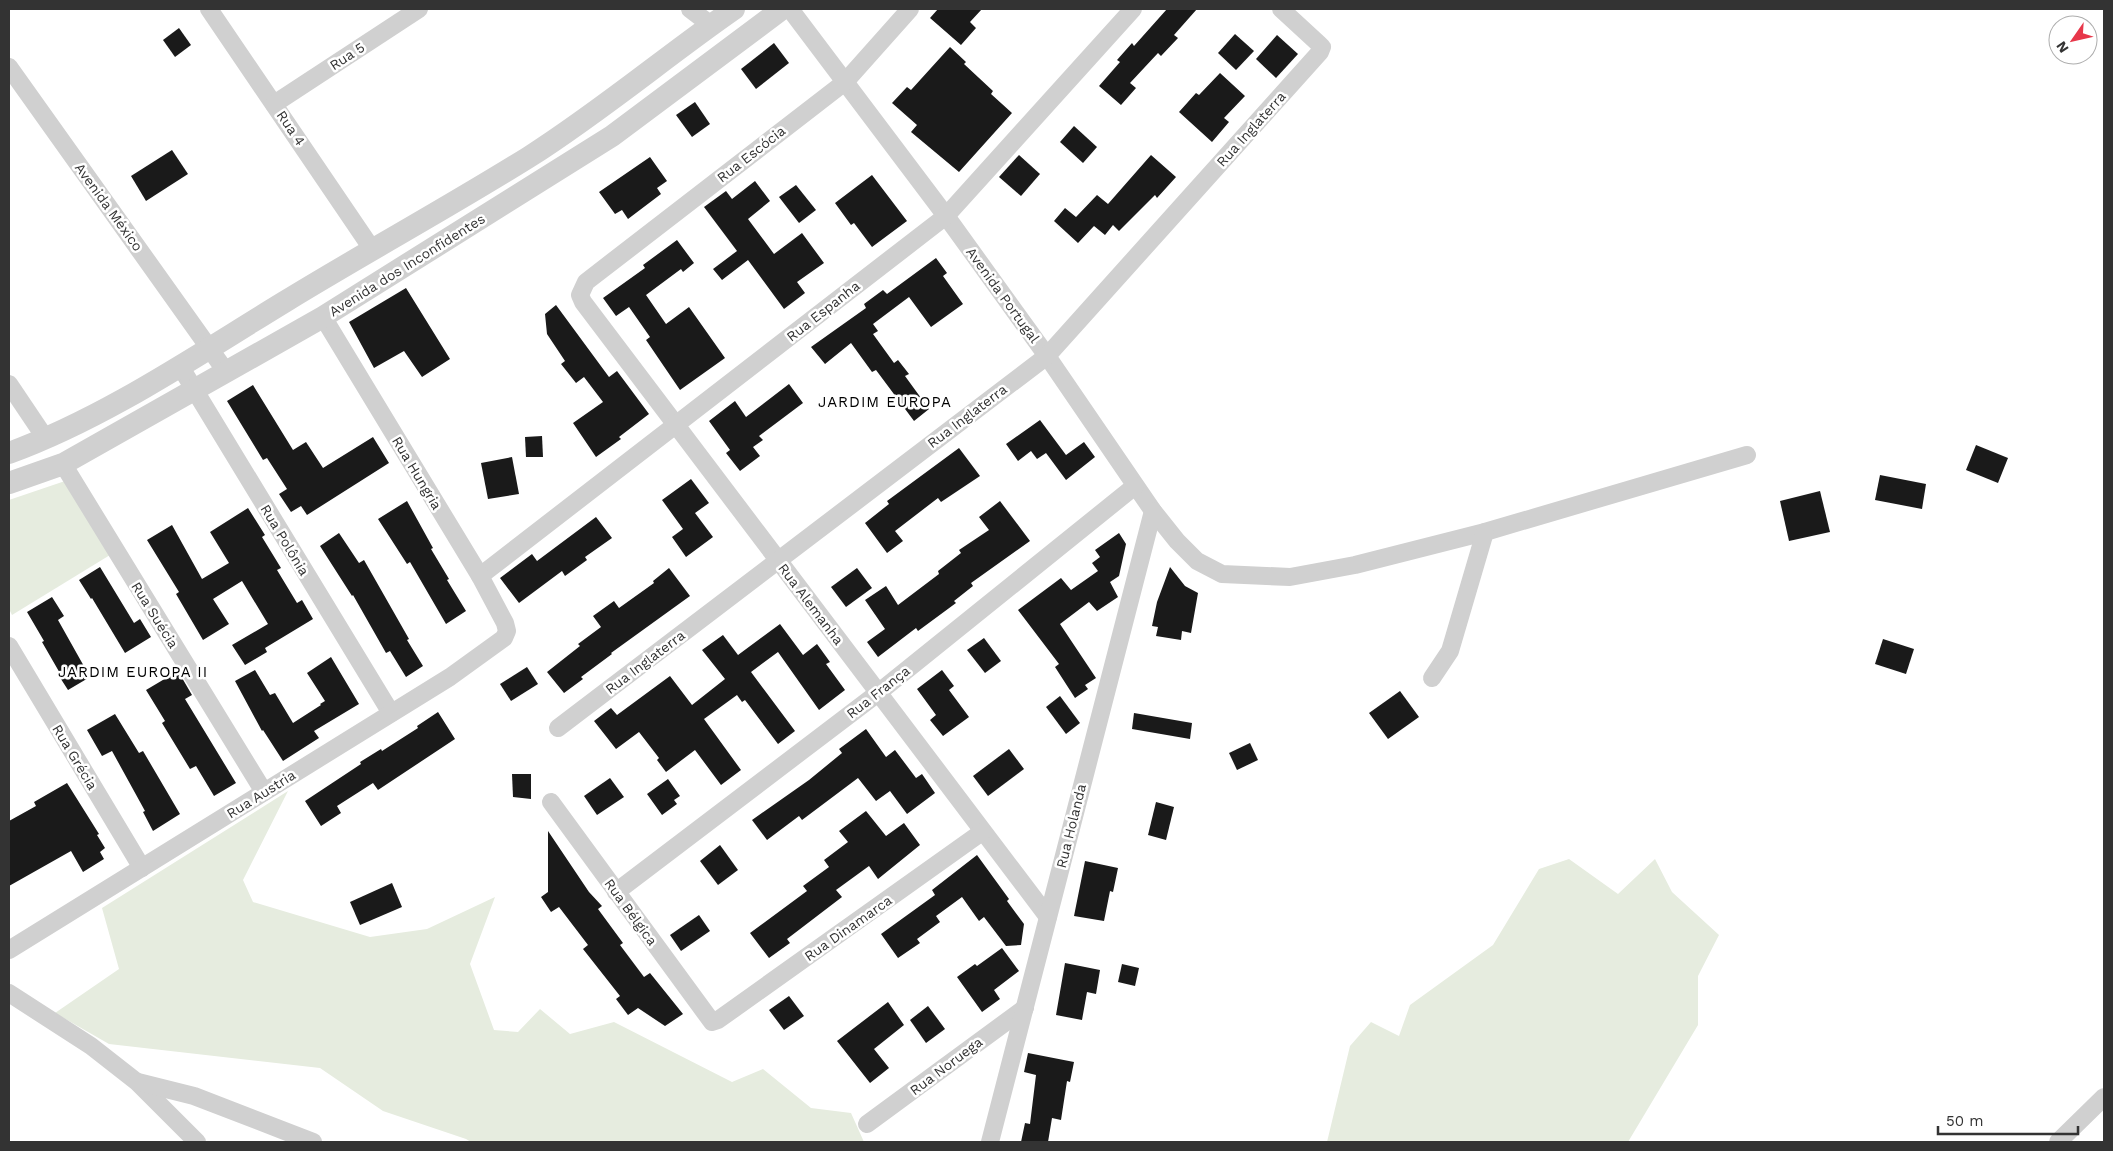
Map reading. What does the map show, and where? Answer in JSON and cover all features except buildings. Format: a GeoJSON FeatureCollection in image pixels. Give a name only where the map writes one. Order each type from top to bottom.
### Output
{"type":"FeatureCollection","features":[{"type":"Feature","properties":{"kind":"street","name":"Rua 4"},"geometry":{"type":"LineString","coordinates":[[209,9],[372,249]]}},
{"type":"Feature","properties":{"kind":"street","name":"Rua 5"},"geometry":{"type":"LineString","coordinates":[[274,104],[419,9]]}},
{"type":"Feature","properties":{"kind":"street"},"geometry":{"type":"LineString","coordinates":[[690,9],[711,25]]}},
{"type":"Feature","properties":{"kind":"street"},"geometry":{"type":"LineString","coordinates":[[9,453],[46,439],[81,422],[180,366],[372,249],[530,156],[734,9]]}},
{"type":"Feature","properties":{"kind":"street","name":"Avenida dos Inconfidentes"},"geometry":{"type":"LineString","coordinates":[[9,483],[63,464],[227,373],[512,201],[612,136],[782,9]]}},
{"type":"Feature","properties":{"kind":"street","name":"Avenida Portugal"},"geometry":{"type":"LineString","coordinates":[[790,9],[946,216],[1046,356],[1135,486],[1177,540],[1197,560],[1222,574],[1290,576],[1355,566],[1485,532]]}},
{"type":"Feature","properties":{"kind":"street","name":"Rua Escócia"},"geometry":{"type":"LineString","coordinates":[[582,289],[586,282],[845,82],[910,9]]}},
{"type":"Feature","properties":{"kind":"street","name":"Rua Espanha"},"geometry":{"type":"LineString","coordinates":[[480,576],[946,216],[1133,9]]}},
{"type":"Feature","properties":{"kind":"street","name":"Rua Inglaterra"},"geometry":{"type":"LineString","coordinates":[[558,728],[1046,356],[1320,52],[1322,47],[1281,9]]}},
{"type":"Feature","properties":{"kind":"street","name":"Avenida México"},"geometry":{"type":"LineString","coordinates":[[9,67],[227,373]]}},
{"type":"Feature","properties":{"kind":"street","name":"Rua Alemanha"},"geometry":{"type":"LineString","coordinates":[[582,289],[580,295],[583,302],[1048,917]]}},
{"type":"Feature","properties":{"kind":"street","name":"Rua Hungria"},"geometry":{"type":"LineString","coordinates":[[322,317],[480,576],[506,624],[507,631]]}},
{"type":"Feature","properties":{"kind":"street","name":"Rua Polônia"},"geometry":{"type":"LineString","coordinates":[[180,366],[391,713]]}},
{"type":"Feature","properties":{"kind":"street"},"geometry":{"type":"LineString","coordinates":[[9,384],[46,439]]}},
{"type":"Feature","properties":{"kind":"street"},"geometry":{"type":"LineString","coordinates":[[1432,678],[1450,651],[1485,532],[1747,455]]}},
{"type":"Feature","properties":{"kind":"street","name":"Rua Suécia"},"geometry":{"type":"LineString","coordinates":[[63,464],[264,792]]}},
{"type":"Feature","properties":{"kind":"street","name":"Rua França"},"geometry":{"type":"LineString","coordinates":[[616,892],[878,693],[1135,486]]}},
{"type":"Feature","properties":{"kind":"street","name":"Rua Holanda"},"geometry":{"type":"LineString","coordinates":[[990,1142],[1153,510]]}},
{"type":"Feature","properties":{"kind":"street","name":"Rua Austria"},"geometry":{"type":"LineString","coordinates":[[11,942],[142,868],[450,677],[496,646],[504,638],[507,631]]}},
{"type":"Feature","properties":{"kind":"street","name":"Rua Grécia"},"geometry":{"type":"LineString","coordinates":[[9,646],[142,868]]}},
{"type":"Feature","properties":{"kind":"street","name":"Rua Bélgica"},"geometry":{"type":"LineString","coordinates":[[551,802],[712,1022]]}},
{"type":"Feature","properties":{"kind":"street","name":"Rua Dinamarca"},"geometry":{"type":"LineString","coordinates":[[712,1022],[718,1020],[982,832]]}},
{"type":"Feature","properties":{"kind":"street"},"geometry":{"type":"LineString","coordinates":[[9,993],[91,1046],[137,1082],[197,1142]]}},
{"type":"Feature","properties":{"kind":"street","name":"Rua Noruega"},"geometry":{"type":"LineString","coordinates":[[867,1124],[1025,1008]]}},
{"type":"Feature","properties":{"kind":"street"},"geometry":{"type":"LineString","coordinates":[[137,1082],[194,1096],[313,1142]]}},
{"type":"Feature","properties":{"kind":"street"},"geometry":{"type":"LineString","coordinates":[[2058,1142],[2104,1097]]}},
{"type":"Feature","properties":{"kind":"shaded area"},"geometry":{"type":"Polygon","coordinates":[[[65,481],[110,555],[12,615],[9,609],[9,500],[65,481]]]}},
{"type":"Feature","properties":{"kind":"shaded area"},"geometry":{"type":"Polygon","coordinates":[[[288,791],[243,880],[253,902],[370,937],[427,929],[495,897],[470,964],[494,1030],[518,1032],[540,1009],[570,1034],[614,1022],[732,1082],[763,1069],[811,1108],[851,1113],[864,1142],[471,1142],[383,1111],[320,1068],[109,1044],[55,1013],[119,969],[102,908],[288,791]]]}},
{"type":"Feature","properties":{"kind":"shaded area"},"geometry":{"type":"Polygon","coordinates":[[[1569,859],[1618,894],[1655,859],[1672,892],[1719,935],[1698,976],[1698,1025],[1628,1142],[1327,1142],[1350,1046],[1371,1022],[1399,1036],[1410,1005],[1493,945],[1539,869],[1569,859]]]}},
{"type":"Feature","properties":{"kind":"district","name":"JARDIM EUROPA"},"geometry":{"type":"Point","coordinates":[885,402]}},
{"type":"Feature","properties":{"kind":"district","name":"JARDIM EUROPA II"},"geometry":{"type":"Point","coordinates":[133,672]}}]}
